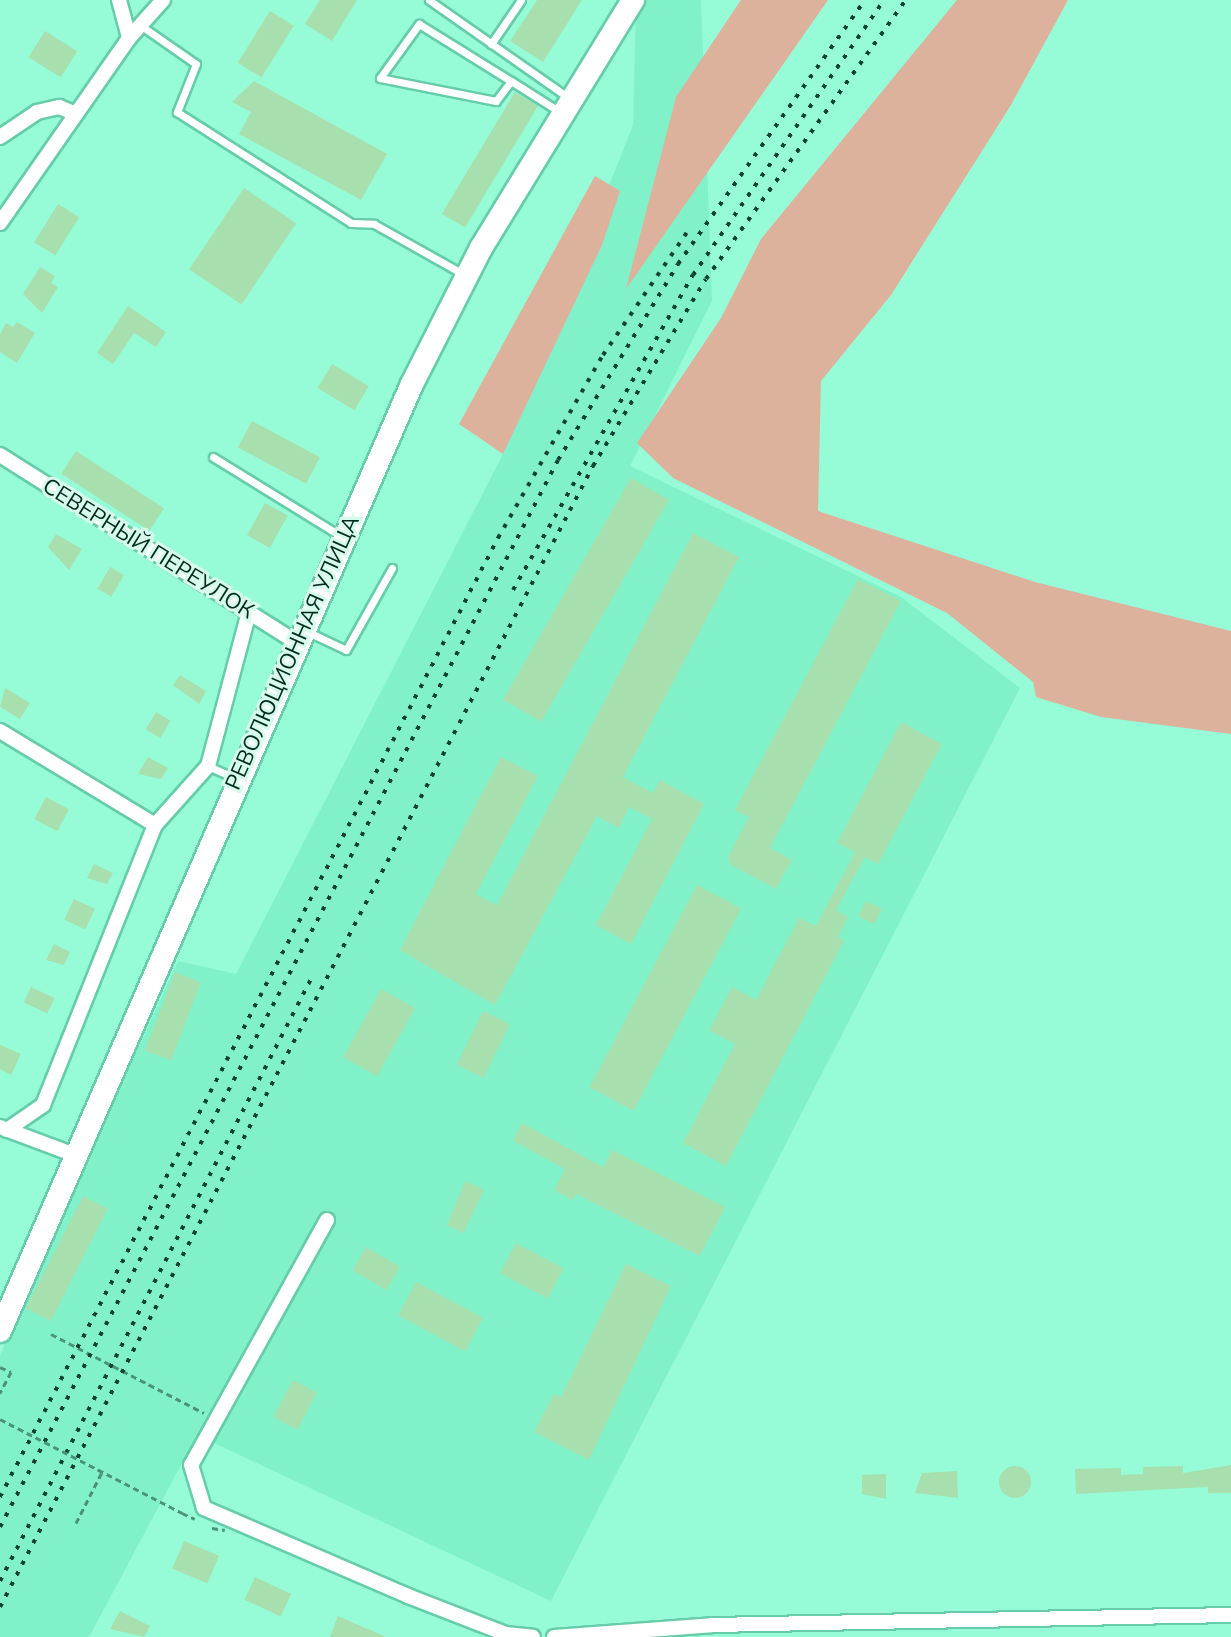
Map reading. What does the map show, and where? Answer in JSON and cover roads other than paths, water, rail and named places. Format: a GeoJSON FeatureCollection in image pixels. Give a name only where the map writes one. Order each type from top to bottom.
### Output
{"type":"FeatureCollection","features":[{"type":"Feature","properties":{"kind":"main road","name":"РЕВОЛЮЦИОННАЯ УЛИЦА"},"geometry":{"type":"LineString","coordinates":[[0,1331],[299,636],[467,276],[564,105],[633,0]]}},
{"type":"Feature","properties":{"kind":"street"},"geometry":{"type":"LineString","coordinates":[[119,0],[129,38]]}},
{"type":"Feature","properties":{"kind":"street"},"geometry":{"type":"LineString","coordinates":[[0,223],[129,38],[163,0]]}},
{"type":"Feature","properties":{"kind":"street"},"geometry":{"type":"LineString","coordinates":[[0,137],[37,112],[59,107],[76,114]]}},
{"type":"Feature","properties":{"kind":"street","name":"СЕВЕРНЫЙ ПЕРЕУЛОК"},"geometry":{"type":"LineString","coordinates":[[0,455],[249,612],[299,636]]}},
{"type":"Feature","properties":{"kind":"street"},"geometry":{"type":"LineString","coordinates":[[3,1128],[43,1105],[155,825],[208,766],[249,612]]}},
{"type":"Feature","properties":{"kind":"street"},"geometry":{"type":"LineString","coordinates":[[0,731],[155,825]]}},
{"type":"Feature","properties":{"kind":"street"},"geometry":{"type":"LineString","coordinates":[[3,1128],[75,1155]]}},
{"type":"Feature","properties":{"kind":"street"},"geometry":{"type":"LineString","coordinates":[[327,1220],[191,1465],[204,1508],[506,1634],[533,1637]]}},
{"type":"Feature","properties":{"kind":"street"},"geometry":{"type":"LineString","coordinates":[[554,1637],[712,1625],[1231,1615]]}},
{"type":"Feature","properties":{"kind":"lane"},"geometry":{"type":"LineString","coordinates":[[429,0],[440,3],[564,105]]}},
{"type":"Feature","properties":{"kind":"lane"},"geometry":{"type":"LineString","coordinates":[[491,44],[521,0]]}},
{"type":"Feature","properties":{"kind":"lane"},"geometry":{"type":"LineString","coordinates":[[511,81],[496,101],[380,78],[419,24],[511,81],[564,105]]}},
{"type":"Feature","properties":{"kind":"lane"},"geometry":{"type":"LineString","coordinates":[[140,25],[196,64],[177,112],[351,223],[374,224],[467,276]]}},
{"type":"Feature","properties":{"kind":"lane"},"geometry":{"type":"LineString","coordinates":[[213,457],[343,537]]}},
{"type":"Feature","properties":{"kind":"lane"},"geometry":{"type":"LineString","coordinates":[[299,636],[346,650],[392,568]]}},
{"type":"Feature","properties":{"kind":"lane"},"geometry":{"type":"LineString","coordinates":[[208,766],[237,779]]}},
{"type":"Feature","properties":{"kind":"railway"},"geometry":{"type":"LineString","coordinates":[[0,1527],[558,460],[678,264],[865,0]]}},
{"type":"Feature","properties":{"kind":"railway"},"geometry":{"type":"LineString","coordinates":[[513,590],[693,275],[884,0]]}},
{"type":"Feature","properties":{"kind":"railway"},"geometry":{"type":"LineString","coordinates":[[0,1607],[593,466],[706,279],[906,0]]}},
{"type":"Feature","properties":{"kind":"railway"},"geometry":{"type":"LineString","coordinates":[[0,1497],[498,538],[603,355],[690,228]]}},
{"type":"Feature","properties":{"kind":"railway"},"geometry":{"type":"LineString","coordinates":[[0,1581],[312,977]]}}]}
